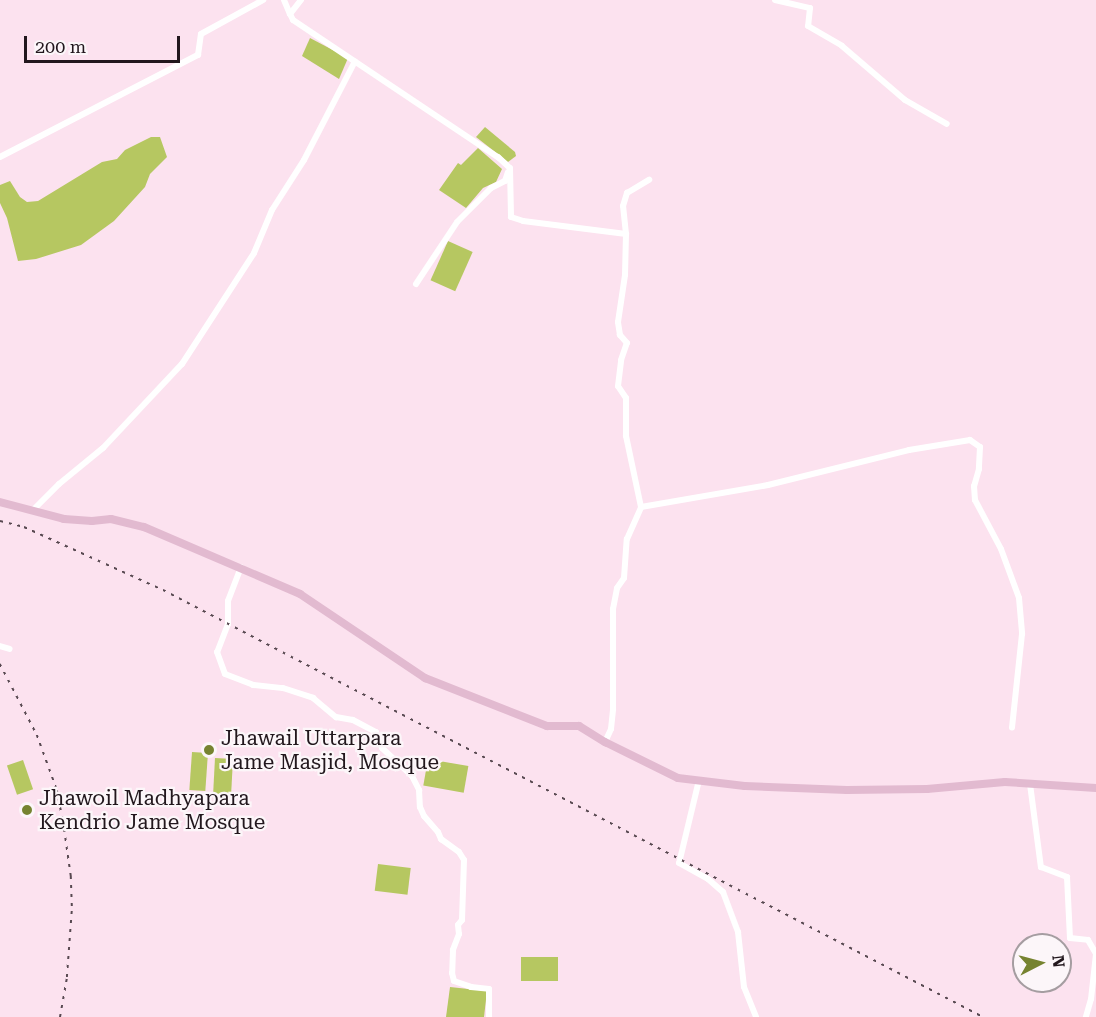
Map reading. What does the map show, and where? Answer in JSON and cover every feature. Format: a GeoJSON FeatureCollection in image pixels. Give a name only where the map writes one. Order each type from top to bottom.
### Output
{"type":"FeatureCollection","features":[{"type":"Feature","properties":{"kind":"main road"},"geometry":{"type":"LineString","coordinates":[[0,502],[77,521],[125,521],[241,567],[300,594],[425,678],[547,726],[579,726],[605,742],[678,778],[745,786],[847,790],[927,789],[1005,782],[1096,788]]}},
{"type":"Feature","properties":{"kind":"street"},"geometry":{"type":"LineString","coordinates":[[0,157],[198,55],[201,34],[263,0]]}},
{"type":"Feature","properties":{"kind":"street"},"geometry":{"type":"LineString","coordinates":[[284,0],[293,20],[498,157],[510,168],[511,217],[523,221],[626,234]]}},
{"type":"Feature","properties":{"kind":"street"},"geometry":{"type":"LineString","coordinates":[[290,14],[301,0]]}},
{"type":"Feature","properties":{"kind":"street"},"geometry":{"type":"LineString","coordinates":[[776,0],[810,8],[808,26],[842,46],[905,100],[947,124]]}},
{"type":"Feature","properties":{"kind":"street"},"geometry":{"type":"LineString","coordinates":[[33,510],[59,484],[103,448],[182,364],[254,253],[272,210],[304,160],[355,61]]}},
{"type":"Feature","properties":{"kind":"street"},"geometry":{"type":"LineString","coordinates":[[416,284],[457,222],[492,188],[504,181],[510,168]]}},
{"type":"Feature","properties":{"kind":"street"},"geometry":{"type":"LineString","coordinates":[[605,742],[611,729],[613,709],[613,609],[617,588],[624,578],[627,539],[641,507],[626,436],[626,398],[618,386],[621,360],[627,344],[620,335],[618,322],[625,275],[626,234],[623,206],[627,193],[649,180]]}},
{"type":"Feature","properties":{"kind":"street"},"geometry":{"type":"LineString","coordinates":[[641,507],[768,485],[909,450],[970,440],[980,447],[979,469],[974,486],[975,500],[1001,549],[1019,598],[1022,634],[1012,727]]}},
{"type":"Feature","properties":{"kind":"street"},"geometry":{"type":"LineString","coordinates":[[241,567],[228,601],[228,624],[217,652],[225,674],[253,685],[283,688],[313,698],[336,717],[353,720],[376,732],[382,748],[412,776],[419,790],[420,807],[424,816],[438,831],[442,840],[459,852],[464,860],[462,920],[458,925],[459,934],[453,950],[452,973],[454,981],[471,987],[489,989],[489,1017]]}},
{"type":"Feature","properties":{"kind":"street"},"geometry":{"type":"LineString","coordinates":[[0,646],[10,649]]}},
{"type":"Feature","properties":{"kind":"street"},"geometry":{"type":"LineString","coordinates":[[699,780],[679,863],[708,879],[723,892],[738,932],[744,987],[756,1017]]}},
{"type":"Feature","properties":{"kind":"street"},"geometry":{"type":"LineString","coordinates":[[1029,784],[1041,867],[1067,877],[1070,938],[1088,940],[1096,954],[1093,990],[1086,1017]]}},
{"type":"Feature","properties":{"kind":"shaded area"},"geometry":{"type":"Polygon","coordinates":[[[310,38],[348,58],[339,79],[302,56],[310,38]]]}},
{"type":"Feature","properties":{"kind":"shaded area"},"geometry":{"type":"Polygon","coordinates":[[[485,127],[515,152],[516,156],[508,162],[476,137],[485,127]]]}},
{"type":"Feature","properties":{"kind":"shaded area"},"geometry":{"type":"Polygon","coordinates":[[[151,137],[160,137],[167,157],[150,174],[145,187],[114,221],[81,245],[36,259],[18,261],[7,218],[0,203],[0,185],[10,181],[20,197],[27,202],[38,201],[102,162],[117,159],[125,150],[151,137]]]}},
{"type":"Feature","properties":{"kind":"shaded area"},"geometry":{"type":"Polygon","coordinates":[[[478,148],[502,169],[496,182],[483,188],[466,208],[439,190],[458,163],[461,165],[478,148]]]}},
{"type":"Feature","properties":{"kind":"shaded area"},"geometry":{"type":"Polygon","coordinates":[[[448,241],[473,252],[455,291],[431,280],[448,241]]]}},
{"type":"Feature","properties":{"kind":"shaded area"},"geometry":{"type":"Polygon","coordinates":[[[192,752],[208,753],[205,791],[189,790],[192,752]]]}},
{"type":"Feature","properties":{"kind":"shaded area"},"geometry":{"type":"Polygon","coordinates":[[[215,758],[233,759],[231,795],[213,794],[215,758]]]}},
{"type":"Feature","properties":{"kind":"shaded area"},"geometry":{"type":"Polygon","coordinates":[[[428,759],[468,766],[464,793],[423,786],[428,759]]]}},
{"type":"Feature","properties":{"kind":"shaded area"},"geometry":{"type":"Polygon","coordinates":[[[23,760],[33,789],[17,795],[7,766],[23,760]]]}},
{"type":"Feature","properties":{"kind":"shaded area"},"geometry":{"type":"Polygon","coordinates":[[[378,864],[411,868],[407,895],[375,891],[378,864]]]}},
{"type":"Feature","properties":{"kind":"shaded area"},"geometry":{"type":"Polygon","coordinates":[[[521,957],[558,957],[558,981],[521,981],[521,957]]]}},
{"type":"Feature","properties":{"kind":"shaded area"},"geometry":{"type":"Polygon","coordinates":[[[450,987],[487,991],[484,1017],[446,1017],[450,987]]]}},
{"type":"Feature","properties":{"kind":"railway"},"geometry":{"type":"LineString","coordinates":[[0,521],[24,527],[163,590],[983,1017]]}},
{"type":"Feature","properties":{"kind":"railway"},"geometry":{"type":"LineString","coordinates":[[0,664],[37,735],[57,790],[63,820],[71,876],[72,911],[67,979],[60,1017]]}},
{"type":"Feature","properties":{"kind":"place","name":"Jhawail Uttarpara Jame Masjid, Mosque"},"geometry":{"type":"Point","coordinates":[209,750]}},
{"type":"Feature","properties":{"kind":"place","name":"Jhawoil Madhyapara Kendrio Jame Mosque"},"geometry":{"type":"Point","coordinates":[27,810]}}]}
